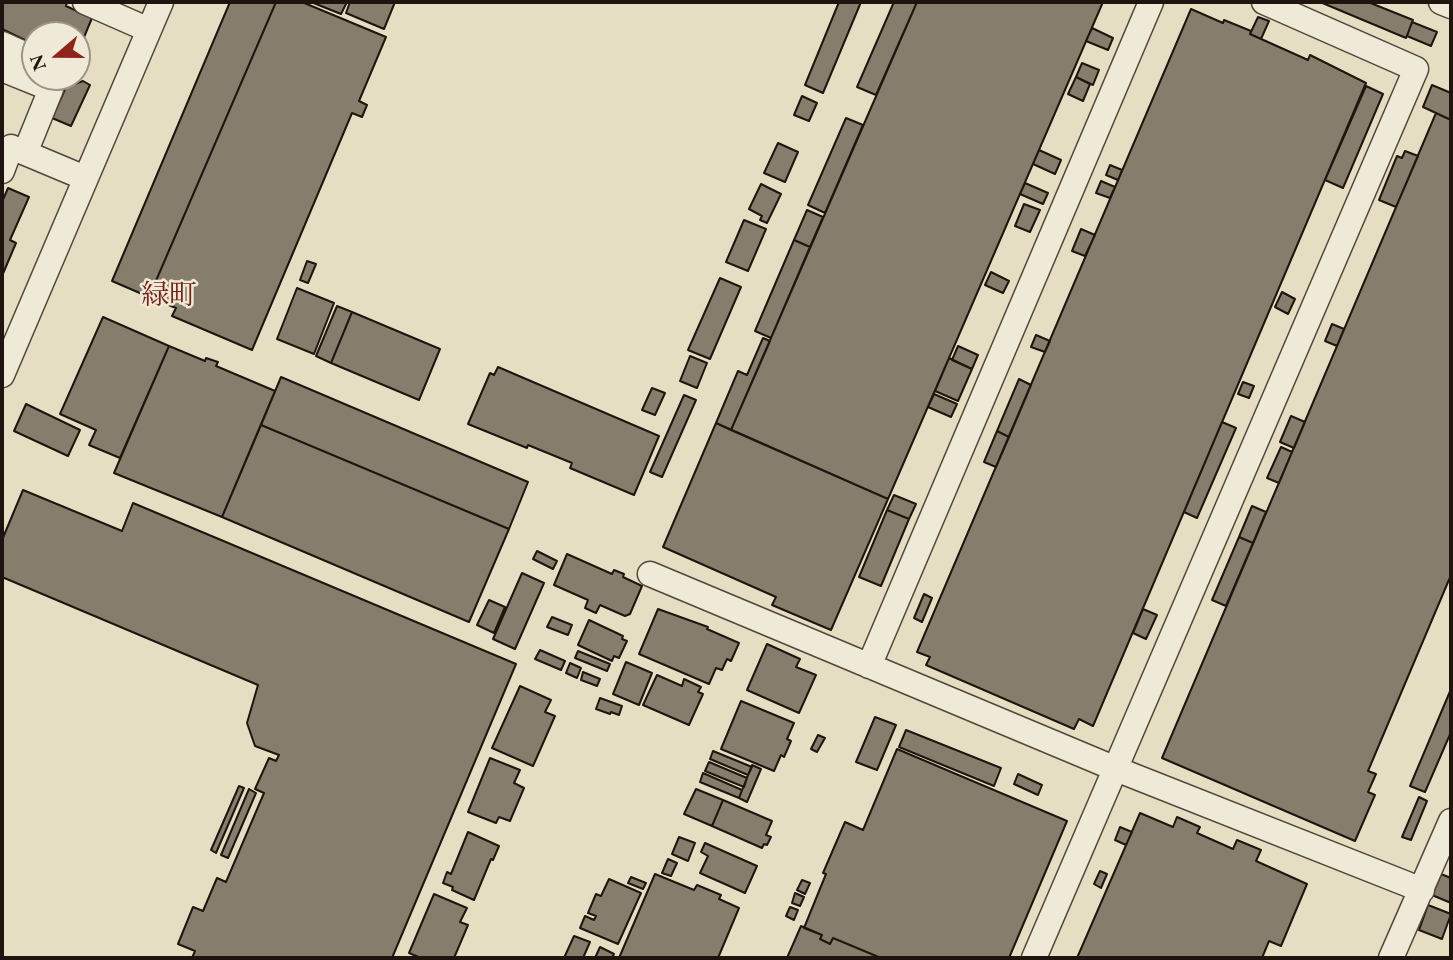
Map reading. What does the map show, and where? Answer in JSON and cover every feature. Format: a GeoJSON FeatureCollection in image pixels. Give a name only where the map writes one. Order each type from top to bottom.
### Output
{"type":"FeatureCollection","features":[{"type":"Feature","properties":{"kind":"street"},"geometry":{"type":"LineString","coordinates":[[85,2],[155,16]]}},
{"type":"Feature","properties":{"kind":"street"},"geometry":{"type":"LineString","coordinates":[[125,2],[155,16]]}},
{"type":"Feature","properties":{"kind":"street"},"geometry":{"type":"LineString","coordinates":[[869,666],[1151,2]]}},
{"type":"Feature","properties":{"kind":"street"},"geometry":{"type":"LineString","coordinates":[[1034,958],[1416,69],[1264,2]]}},
{"type":"Feature","properties":{"kind":"street"},"geometry":{"type":"LineString","coordinates":[[1441,2],[1451,6]]}},
{"type":"Feature","properties":{"kind":"street"},"geometry":{"type":"LineString","coordinates":[[2,375],[155,16]]}},
{"type":"Feature","properties":{"kind":"street"},"geometry":{"type":"LineString","coordinates":[[2,44],[21,53]]}},
{"type":"Feature","properties":{"kind":"street"},"geometry":{"type":"LineString","coordinates":[[2,69],[21,74]]}},
{"type":"Feature","properties":{"kind":"street"},"geometry":{"type":"LineString","coordinates":[[25,153],[50,91]]}},
{"type":"Feature","properties":{"kind":"street"},"geometry":{"type":"LineString","coordinates":[[2,171],[11,148],[85,178]]}},
{"type":"Feature","properties":{"kind":"street"},"geometry":{"type":"LineString","coordinates":[[650,574],[1116,769],[1422,890]]}},
{"type":"Feature","properties":{"kind":"street"},"geometry":{"type":"LineString","coordinates":[[1391,958],[1451,821]]}},
{"type":"Feature","properties":{"kind":"building"},"geometry":{"type":"Polygon","coordinates":[[[2,2],[67,2],[66,6],[92,18],[91,21],[21,21],[21,38],[2,29],[2,2]]]}},
{"type":"Feature","properties":{"kind":"building"},"geometry":{"type":"Polygon","coordinates":[[[230,2],[276,2],[149,297],[112,281],[230,2]]]}},
{"type":"Feature","properties":{"kind":"building"},"geometry":{"type":"Polygon","coordinates":[[[276,2],[302,2],[386,37],[359,101],[367,105],[362,117],[352,113],[252,350],[172,316],[176,308],[149,297],[276,2]]]}},
{"type":"Feature","properties":{"kind":"building"},"geometry":{"type":"Polygon","coordinates":[[[311,2],[347,2],[341,14],[311,2]]]}},
{"type":"Feature","properties":{"kind":"building"},"geometry":{"type":"Polygon","coordinates":[[[350,2],[395,2],[384,29],[346,13],[350,2]]]}},
{"type":"Feature","properties":{"kind":"building"},"geometry":{"type":"Polygon","coordinates":[[[839,2],[861,2],[823,93],[805,85],[839,2]]]}},
{"type":"Feature","properties":{"kind":"building"},"geometry":{"type":"Polygon","coordinates":[[[894,2],[917,2],[876,95],[857,87],[894,2]]]}},
{"type":"Feature","properties":{"kind":"building"},"geometry":{"type":"Polygon","coordinates":[[[917,2],[1103,2],[888,499],[731,430],[917,2]]]}},
{"type":"Feature","properties":{"kind":"building"},"geometry":{"type":"Polygon","coordinates":[[[1320,2],[1368,2],[1413,20],[1406,38],[1320,2]]]}},
{"type":"Feature","properties":{"kind":"building"},"geometry":{"type":"Polygon","coordinates":[[[1191,9],[1223,23],[1224,20],[1251,31],[1250,34],[1308,60],[1310,55],[1366,83],[1093,726],[1079,719],[1074,729],[926,665],[930,657],[917,652],[1191,9]]]}},
{"type":"Feature","properties":{"kind":"building"},"geometry":{"type":"Polygon","coordinates":[[[1258,17],[1269,21],[1261,39],[1250,34],[1258,17]]]}},
{"type":"Feature","properties":{"kind":"building"},"geometry":{"type":"Polygon","coordinates":[[[1412,22],[1437,32],[1431,46],[1407,36],[1412,22]]]}},
{"type":"Feature","properties":{"kind":"building"},"geometry":{"type":"Polygon","coordinates":[[[1092,28],[1113,38],[1108,50],[1086,41],[1092,28]]]}},
{"type":"Feature","properties":{"kind":"building"},"geometry":{"type":"Polygon","coordinates":[[[1082,63],[1099,70],[1093,85],[1076,77],[1082,63]]]}},
{"type":"Feature","properties":{"kind":"building"},"geometry":{"type":"Polygon","coordinates":[[[1076,77],[1090,84],[1083,101],[1068,94],[1076,77]]]}},
{"type":"Feature","properties":{"kind":"building"},"geometry":{"type":"Polygon","coordinates":[[[1432,85],[1451,93],[1451,120],[1423,107],[1432,85]]]}},
{"type":"Feature","properties":{"kind":"building"},"geometry":{"type":"Polygon","coordinates":[[[1366,86],[1383,94],[1343,188],[1325,180],[1366,86]]]}},
{"type":"Feature","properties":{"kind":"building"},"geometry":{"type":"Polygon","coordinates":[[[64,91],[87,91],[71,126],[52,118],[64,91]]]}},
{"type":"Feature","properties":{"kind":"building"},"geometry":{"type":"Polygon","coordinates":[[[802,96],[817,103],[809,121],[794,115],[802,96]]]}},
{"type":"Feature","properties":{"kind":"building"},"geometry":{"type":"Polygon","coordinates":[[[1436,113],[1451,120],[1451,575],[1368,771],[1376,774],[1368,792],[1375,795],[1355,841],[1162,758],[1436,113]]]}},
{"type":"Feature","properties":{"kind":"building"},"geometry":{"type":"Polygon","coordinates":[[[846,118],[863,125],[825,213],[808,205],[846,118]]]}},
{"type":"Feature","properties":{"kind":"building"},"geometry":{"type":"Polygon","coordinates":[[[778,143],[798,152],[785,182],[764,173],[778,143]]]}},
{"type":"Feature","properties":{"kind":"building"},"geometry":{"type":"Polygon","coordinates":[[[1039,150],[1061,160],[1055,174],[1033,164],[1039,150]]]}},
{"type":"Feature","properties":{"kind":"building"},"geometry":{"type":"Polygon","coordinates":[[[1405,151],[1418,156],[1396,207],[1379,200],[1397,156],[1402,158],[1405,151]]]}},
{"type":"Feature","properties":{"kind":"building"},"geometry":{"type":"Polygon","coordinates":[[[1110,165],[1122,170],[1118,180],[1106,175],[1110,165]]]}},
{"type":"Feature","properties":{"kind":"building"},"geometry":{"type":"Polygon","coordinates":[[[1101,181],[1115,187],[1110,198],[1096,193],[1101,181]]]}},
{"type":"Feature","properties":{"kind":"building"},"geometry":{"type":"Polygon","coordinates":[[[1025,183],[1048,193],[1043,204],[1020,194],[1025,183]]]}},
{"type":"Feature","properties":{"kind":"building"},"geometry":{"type":"Polygon","coordinates":[[[761,184],[781,194],[767,223],[760,220],[762,216],[749,209],[761,184]]]}},
{"type":"Feature","properties":{"kind":"building"},"geometry":{"type":"Polygon","coordinates":[[[8,188],[29,197],[10,240],[16,243],[2,276],[2,202],[8,188]]]}},
{"type":"Feature","properties":{"kind":"building"},"geometry":{"type":"Polygon","coordinates":[[[1024,204],[1040,210],[1030,232],[1015,226],[1024,204]]]}},
{"type":"Feature","properties":{"kind":"building"},"geometry":{"type":"Polygon","coordinates":[[[807,210],[823,217],[810,247],[794,240],[807,210]]]}},
{"type":"Feature","properties":{"kind":"building"},"geometry":{"type":"Polygon","coordinates":[[[744,220],[766,229],[748,271],[726,262],[744,220]]]}},
{"type":"Feature","properties":{"kind":"building"},"geometry":{"type":"Polygon","coordinates":[[[1081,229],[1095,235],[1085,256],[1072,251],[1081,229]]]}},
{"type":"Feature","properties":{"kind":"building"},"geometry":{"type":"Polygon","coordinates":[[[794,240],[810,247],[771,338],[755,331],[794,240]]]}},
{"type":"Feature","properties":{"kind":"building"},"geometry":{"type":"Polygon","coordinates":[[[307,261],[316,264],[308,283],[300,280],[307,261]]]}},
{"type":"Feature","properties":{"kind":"building"},"geometry":{"type":"Polygon","coordinates":[[[991,272],[1009,281],[1003,293],[985,285],[991,272]]]}},
{"type":"Feature","properties":{"kind":"building"},"geometry":{"type":"Polygon","coordinates":[[[720,278],[741,287],[710,359],[688,350],[720,278]]]}},
{"type":"Feature","properties":{"kind":"building"},"geometry":{"type":"Polygon","coordinates":[[[297,288],[334,303],[314,354],[277,339],[297,288]]]}},
{"type":"Feature","properties":{"kind":"building"},"geometry":{"type":"Polygon","coordinates":[[[1282,292],[1295,299],[1288,314],[1275,307],[1282,292]]]}},
{"type":"Feature","properties":{"kind":"building"},"geometry":{"type":"Polygon","coordinates":[[[337,306],[352,312],[331,363],[316,356],[337,306]]]}},
{"type":"Feature","properties":{"kind":"building"},"geometry":{"type":"Polygon","coordinates":[[[352,312],[440,349],[419,400],[331,363],[352,312]]]}},
{"type":"Feature","properties":{"kind":"building"},"geometry":{"type":"Polygon","coordinates":[[[103,317],[169,346],[120,458],[89,445],[96,430],[60,414],[103,317]]]}},
{"type":"Feature","properties":{"kind":"building"},"geometry":{"type":"Polygon","coordinates":[[[1332,324],[1344,329],[1337,346],[1325,341],[1332,324]]]}},
{"type":"Feature","properties":{"kind":"building"},"geometry":{"type":"Polygon","coordinates":[[[1036,335],[1050,341],[1045,352],[1031,347],[1036,335]]]}},
{"type":"Feature","properties":{"kind":"building"},"geometry":{"type":"Polygon","coordinates":[[[763,338],[770,341],[731,430],[716,423],[738,371],[747,375],[763,338]]]}},
{"type":"Feature","properties":{"kind":"building"},"geometry":{"type":"Polygon","coordinates":[[[169,346],[205,361],[206,358],[218,362],[216,366],[275,391],[222,517],[114,473],[169,346]]]}},
{"type":"Feature","properties":{"kind":"building"},"geometry":{"type":"Polygon","coordinates":[[[958,346],[978,355],[972,369],[952,360],[958,346]]]}},
{"type":"Feature","properties":{"kind":"building"},"geometry":{"type":"Polygon","coordinates":[[[690,356],[707,363],[697,388],[680,381],[690,356]]]}},
{"type":"Feature","properties":{"kind":"building"},"geometry":{"type":"Polygon","coordinates":[[[949,358],[972,369],[958,401],[935,391],[949,358]]]}},
{"type":"Feature","properties":{"kind":"building"},"geometry":{"type":"Polygon","coordinates":[[[498,367],[659,436],[634,495],[570,468],[572,463],[468,424],[490,373],[494,375],[498,367]]]}},
{"type":"Feature","properties":{"kind":"building"},"geometry":{"type":"Polygon","coordinates":[[[281,377],[528,482],[509,529],[261,425],[281,377]]]}},
{"type":"Feature","properties":{"kind":"building"},"geometry":{"type":"Polygon","coordinates":[[[1019,379],[1031,385],[1009,437],[997,431],[1019,379]]]}},
{"type":"Feature","properties":{"kind":"building"},"geometry":{"type":"Polygon","coordinates":[[[1243,382],[1254,386],[1249,398],[1238,394],[1243,382]]]}},
{"type":"Feature","properties":{"kind":"building"},"geometry":{"type":"Polygon","coordinates":[[[652,388],[665,393],[655,415],[642,410],[652,388]]]}},
{"type":"Feature","properties":{"kind":"building"},"geometry":{"type":"Polygon","coordinates":[[[934,394],[957,404],[951,417],[928,407],[934,394]]]}},
{"type":"Feature","properties":{"kind":"building"},"geometry":{"type":"Polygon","coordinates":[[[684,395],[696,400],[662,477],[650,472],[684,395]]]}},
{"type":"Feature","properties":{"kind":"building"},"geometry":{"type":"Polygon","coordinates":[[[26,404],[80,430],[68,456],[14,431],[26,404]]]}},
{"type":"Feature","properties":{"kind":"building"},"geometry":{"type":"Polygon","coordinates":[[[1291,416],[1305,422],[1294,448],[1280,442],[1291,416]]]}},
{"type":"Feature","properties":{"kind":"building"},"geometry":{"type":"Polygon","coordinates":[[[1222,422],[1236,428],[1197,518],[1184,512],[1222,422]]]}},
{"type":"Feature","properties":{"kind":"building"},"geometry":{"type":"Polygon","coordinates":[[[716,423],[888,499],[831,630],[772,605],[776,597],[663,547],[716,423]]]}},
{"type":"Feature","properties":{"kind":"building"},"geometry":{"type":"Polygon","coordinates":[[[261,425],[509,529],[469,622],[222,517],[261,425]]]}},
{"type":"Feature","properties":{"kind":"building"},"geometry":{"type":"Polygon","coordinates":[[[997,431],[1009,437],[996,467],[984,462],[997,431]]]}},
{"type":"Feature","properties":{"kind":"building"},"geometry":{"type":"Polygon","coordinates":[[[1281,447],[1292,452],[1279,483],[1267,478],[1281,447]]]}},
{"type":"Feature","properties":{"kind":"building"},"geometry":{"type":"Polygon","coordinates":[[[23,490],[122,531],[133,503],[516,664],[392,958],[192,958],[195,951],[178,944],[193,907],[203,911],[217,878],[226,882],[264,793],[255,789],[269,758],[276,761],[279,755],[255,746],[247,723],[258,685],[2,577],[2,540],[23,490]]]}},
{"type":"Feature","properties":{"kind":"building"},"geometry":{"type":"Polygon","coordinates":[[[894,495],[916,504],[909,519],[887,510],[894,495]]]}},
{"type":"Feature","properties":{"kind":"building"},"geometry":{"type":"Polygon","coordinates":[[[1252,506],[1266,512],[1253,543],[1239,537],[1252,506]]]}},
{"type":"Feature","properties":{"kind":"building"},"geometry":{"type":"Polygon","coordinates":[[[887,510],[909,519],[881,586],[859,577],[887,510]]]}},
{"type":"Feature","properties":{"kind":"building"},"geometry":{"type":"Polygon","coordinates":[[[1239,537],[1253,543],[1226,606],[1212,600],[1239,537]]]}},
{"type":"Feature","properties":{"kind":"building"},"geometry":{"type":"Polygon","coordinates":[[[537,551],[557,561],[553,569],[533,559],[537,551]]]}},
{"type":"Feature","properties":{"kind":"building"},"geometry":{"type":"Polygon","coordinates":[[[567,554],[612,574],[614,570],[624,574],[623,577],[642,586],[630,614],[625,616],[600,605],[596,613],[585,608],[588,600],[554,585],[567,554]]]}},
{"type":"Feature","properties":{"kind":"building"},"geometry":{"type":"Polygon","coordinates":[[[522,573],[544,583],[515,649],[493,639],[522,573]]]}},
{"type":"Feature","properties":{"kind":"building"},"geometry":{"type":"Polygon","coordinates":[[[924,594],[932,598],[922,622],[914,618],[924,594]]]}},
{"type":"Feature","properties":{"kind":"building"},"geometry":{"type":"Polygon","coordinates":[[[489,600],[505,607],[494,633],[477,625],[489,600]]]}},
{"type":"Feature","properties":{"kind":"building"},"geometry":{"type":"Polygon","coordinates":[[[658,609],[708,627],[707,629],[739,643],[731,661],[727,659],[722,670],[716,668],[709,684],[639,654],[658,609]]]}},
{"type":"Feature","properties":{"kind":"building"},"geometry":{"type":"Polygon","coordinates":[[[1143,609],[1157,615],[1146,639],[1133,633],[1143,609]]]}},
{"type":"Feature","properties":{"kind":"building"},"geometry":{"type":"Polygon","coordinates":[[[552,617],[572,625],[568,635],[547,627],[552,617]]]}},
{"type":"Feature","properties":{"kind":"building"},"geometry":{"type":"Polygon","coordinates":[[[589,620],[623,636],[622,639],[627,641],[619,658],[614,656],[612,661],[578,645],[589,620]]]}},
{"type":"Feature","properties":{"kind":"building"},"geometry":{"type":"Polygon","coordinates":[[[767,644],[800,659],[796,667],[816,675],[799,713],[747,690],[767,644]]]}},
{"type":"Feature","properties":{"kind":"building"},"geometry":{"type":"Polygon","coordinates":[[[540,650],[565,661],[561,670],[535,659],[540,650]]]}},
{"type":"Feature","properties":{"kind":"building"},"geometry":{"type":"Polygon","coordinates":[[[578,651],[610,664],[607,671],[575,658],[578,651]]]}},
{"type":"Feature","properties":{"kind":"building"},"geometry":{"type":"Polygon","coordinates":[[[626,662],[652,673],[639,705],[613,694],[626,662]]]}},
{"type":"Feature","properties":{"kind":"building"},"geometry":{"type":"Polygon","coordinates":[[[570,663],[581,668],[577,678],[566,673],[570,663]]]}},
{"type":"Feature","properties":{"kind":"building"},"geometry":{"type":"Polygon","coordinates":[[[583,672],[600,679],[597,686],[581,680],[583,672]]]}},
{"type":"Feature","properties":{"kind":"building"},"geometry":{"type":"Polygon","coordinates":[[[657,675],[682,686],[684,679],[701,687],[698,692],[703,694],[689,725],[643,705],[657,675]]]}},
{"type":"Feature","properties":{"kind":"building"},"geometry":{"type":"Polygon","coordinates":[[[520,686],[551,700],[545,712],[555,716],[533,766],[492,748],[520,686]]]}},
{"type":"Feature","properties":{"kind":"building"},"geometry":{"type":"Polygon","coordinates":[[[1451,689],[1451,732],[1425,792],[1410,786],[1451,689]]]}},
{"type":"Feature","properties":{"kind":"building"},"geometry":{"type":"Polygon","coordinates":[[[600,698],[622,706],[619,715],[596,709],[600,698]]]}},
{"type":"Feature","properties":{"kind":"building"},"geometry":{"type":"Polygon","coordinates":[[[741,701],[794,723],[787,739],[791,741],[774,771],[721,749],[741,701]]]}},
{"type":"Feature","properties":{"kind":"building"},"geometry":{"type":"Polygon","coordinates":[[[875,717],[896,725],[877,770],[856,762],[875,717]]]}},
{"type":"Feature","properties":{"kind":"building"},"geometry":{"type":"Polygon","coordinates":[[[906,730],[1001,768],[994,786],[899,747],[906,730]]]}},
{"type":"Feature","properties":{"kind":"building"},"geometry":{"type":"Polygon","coordinates":[[[818,735],[825,738],[817,752],[811,749],[818,735]]]}},
{"type":"Feature","properties":{"kind":"building"},"geometry":{"type":"Polygon","coordinates":[[[897,749],[1067,821],[1009,958],[881,958],[833,938],[830,944],[820,939],[822,935],[804,928],[826,874],[823,873],[845,822],[863,830],[897,749]]]}},
{"type":"Feature","properties":{"kind":"building"},"geometry":{"type":"Polygon","coordinates":[[[713,751],[752,767],[748,775],[710,759],[713,751]]]}},
{"type":"Feature","properties":{"kind":"building"},"geometry":{"type":"Polygon","coordinates":[[[490,758],[520,770],[514,783],[524,788],[510,821],[499,817],[496,823],[468,812],[490,758]]]}},
{"type":"Feature","properties":{"kind":"building"},"geometry":{"type":"Polygon","coordinates":[[[709,762],[747,778],[744,787],[705,771],[709,762]]]}},
{"type":"Feature","properties":{"kind":"building"},"geometry":{"type":"Polygon","coordinates":[[[752,765],[761,769],[747,802],[739,798],[752,765]]]}},
{"type":"Feature","properties":{"kind":"building"},"geometry":{"type":"Polygon","coordinates":[[[703,773],[742,790],[739,798],[700,782],[703,773]]]}},
{"type":"Feature","properties":{"kind":"building"},"geometry":{"type":"Polygon","coordinates":[[[1018,774],[1042,785],[1038,795],[1014,784],[1018,774]]]}},
{"type":"Feature","properties":{"kind":"building"},"geometry":{"type":"Polygon","coordinates":[[[239,786],[244,788],[216,853],[211,850],[239,786]]]}},
{"type":"Feature","properties":{"kind":"building"},"geometry":{"type":"Polygon","coordinates":[[[249,789],[256,793],[228,858],[221,855],[249,789]]]}},
{"type":"Feature","properties":{"kind":"building"},"geometry":{"type":"Polygon","coordinates":[[[696,789],[723,800],[712,826],[684,814],[696,789]]]}},
{"type":"Feature","properties":{"kind":"building"},"geometry":{"type":"Polygon","coordinates":[[[1419,797],[1427,801],[1411,840],[1402,837],[1419,797]]]}},
{"type":"Feature","properties":{"kind":"building"},"geometry":{"type":"Polygon","coordinates":[[[723,800],[772,821],[766,835],[771,837],[767,845],[764,844],[762,848],[712,826],[723,800]]]}},
{"type":"Feature","properties":{"kind":"building"},"geometry":{"type":"Polygon","coordinates":[[[1140,813],[1173,827],[1177,817],[1200,827],[1197,833],[1233,849],[1237,840],[1261,850],[1256,861],[1307,884],[1281,946],[1269,941],[1262,958],[1077,958],[1140,813]]]}},
{"type":"Feature","properties":{"kind":"building"},"geometry":{"type":"Polygon","coordinates":[[[1120,827],[1132,832],[1126,845],[1115,840],[1120,827]]]}},
{"type":"Feature","properties":{"kind":"building"},"geometry":{"type":"Polygon","coordinates":[[[468,832],[499,846],[474,900],[443,883],[447,872],[451,874],[468,832]]]}},
{"type":"Feature","properties":{"kind":"building"},"geometry":{"type":"Polygon","coordinates":[[[679,837],[695,843],[688,861],[672,854],[679,837]]]}},
{"type":"Feature","properties":{"kind":"building"},"geometry":{"type":"Polygon","coordinates":[[[705,843],[757,866],[745,893],[700,873],[708,856],[701,852],[705,843]]]}},
{"type":"Feature","properties":{"kind":"building"},"geometry":{"type":"Polygon","coordinates":[[[668,859],[677,863],[671,876],[662,873],[668,859]]]}},
{"type":"Feature","properties":{"kind":"building"},"geometry":{"type":"Polygon","coordinates":[[[1100,871],[1107,874],[1101,888],[1094,884],[1100,871]]]}},
{"type":"Feature","properties":{"kind":"building"},"geometry":{"type":"Polygon","coordinates":[[[655,874],[694,890],[697,885],[721,895],[719,899],[739,908],[718,958],[619,958],[655,874]]]}},
{"type":"Feature","properties":{"kind":"building"},"geometry":{"type":"Polygon","coordinates":[[[1441,874],[1451,878],[1451,903],[1432,895],[1441,874]]]}},
{"type":"Feature","properties":{"kind":"building"},"geometry":{"type":"Polygon","coordinates":[[[631,877],[646,883],[643,889],[628,883],[631,877]]]}},
{"type":"Feature","properties":{"kind":"building"},"geometry":{"type":"Polygon","coordinates":[[[609,879],[641,893],[618,944],[580,928],[585,916],[594,920],[596,916],[588,913],[596,894],[601,896],[609,879]]]}},
{"type":"Feature","properties":{"kind":"building"},"geometry":{"type":"Polygon","coordinates":[[[802,880],[810,883],[805,894],[797,890],[802,880]]]}},
{"type":"Feature","properties":{"kind":"building"},"geometry":{"type":"Polygon","coordinates":[[[795,893],[804,897],[800,906],[792,903],[795,893]]]}},
{"type":"Feature","properties":{"kind":"building"},"geometry":{"type":"Polygon","coordinates":[[[434,894],[467,908],[460,922],[468,925],[454,958],[421,958],[409,953],[434,894]]]}},
{"type":"Feature","properties":{"kind":"building"},"geometry":{"type":"Polygon","coordinates":[[[1428,905],[1451,914],[1442,939],[1419,930],[1428,905]]]}},
{"type":"Feature","properties":{"kind":"building"},"geometry":{"type":"Polygon","coordinates":[[[790,907],[798,910],[794,920],[786,916],[790,907]]]}},
{"type":"Feature","properties":{"kind":"building"},"geometry":{"type":"Polygon","coordinates":[[[801,926],[822,935],[820,939],[830,944],[833,938],[881,958],[787,958],[801,926]]]}},
{"type":"Feature","properties":{"kind":"building"},"geometry":{"type":"Polygon","coordinates":[[[574,936],[590,942],[583,958],[564,958],[574,936]]]}},
{"type":"Feature","properties":{"kind":"building"},"geometry":{"type":"Polygon","coordinates":[[[600,947],[614,954],[612,958],[595,958],[600,947]]]}},
{"type":"Feature","properties":{"kind":"district","name":"緑町"},"geometry":{"type":"Point","coordinates":[169,296]}}]}
